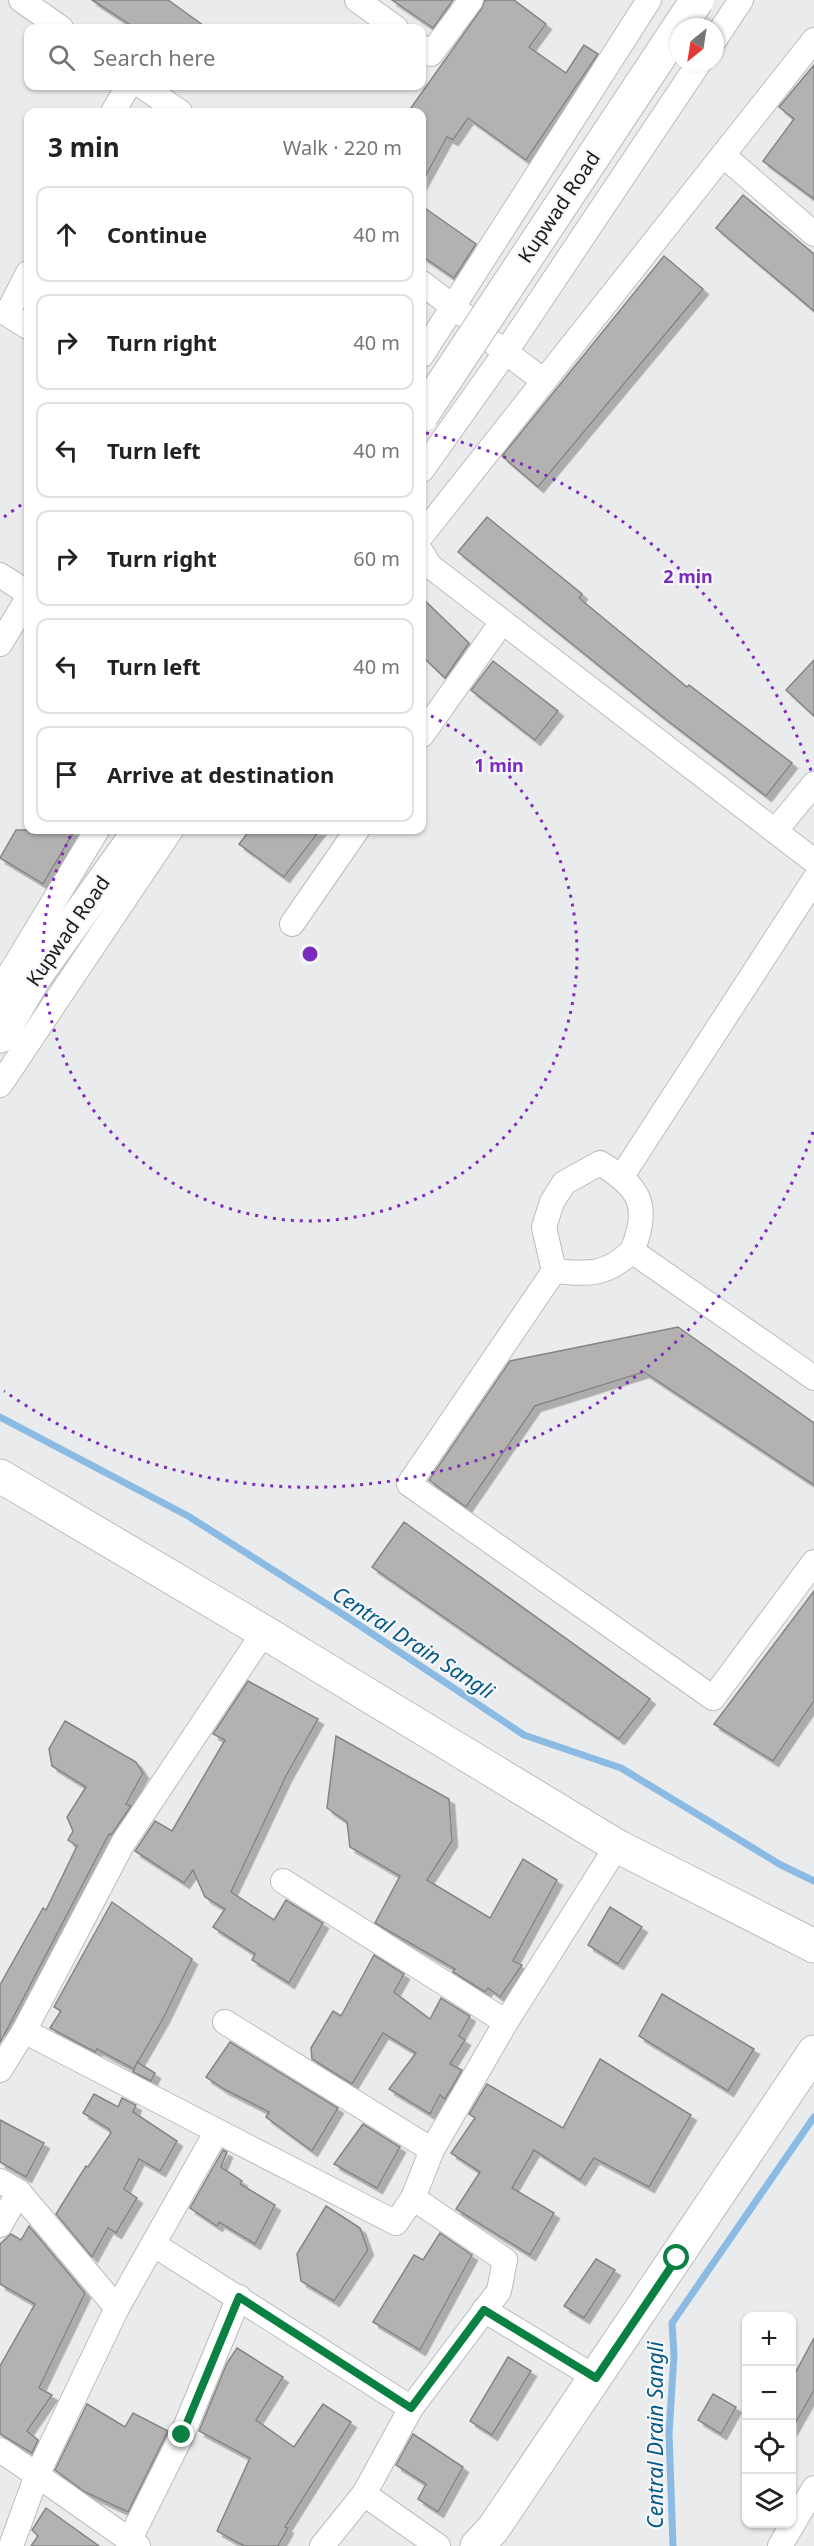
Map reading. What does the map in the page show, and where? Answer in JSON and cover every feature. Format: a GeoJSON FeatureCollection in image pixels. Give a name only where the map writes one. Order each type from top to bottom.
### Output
{"type":"FeatureCollection","features":[{"type":"Feature","properties":{"kind":"main road","name":"Kupwad Road"},"geometry":{"type":"LineString","coordinates":[[426,409],[697,0]]}},
{"type":"Feature","properties":{"kind":"main road","name":"Kupwad Road"},"geometry":{"type":"LineString","coordinates":[[0,1036],[34,978],[137,834]]}},
{"type":"Feature","properties":{"kind":"main road"},"geometry":{"type":"LineString","coordinates":[[0,1476],[264,1632],[617,1846],[814,1946]]}},
{"type":"Feature","properties":{"kind":"main road"},"geometry":{"type":"LineString","coordinates":[[477,2546],[493,2529],[814,2052]]}},
{"type":"Feature","properties":{"kind":"street"},"geometry":{"type":"LineString","coordinates":[[21,0],[56,16]]}},
{"type":"Feature","properties":{"kind":"street"},"geometry":{"type":"LineString","coordinates":[[357,0],[390,24]]}},
{"type":"Feature","properties":{"kind":"street"},"geometry":{"type":"LineString","coordinates":[[426,50],[431,54],[471,0]]}},
{"type":"Feature","properties":{"kind":"street"},"geometry":{"type":"LineString","coordinates":[[426,349],[649,0]]}},
{"type":"Feature","properties":{"kind":"street"},"geometry":{"type":"LineString","coordinates":[[724,26],[741,0]]}},
{"type":"Feature","properties":{"kind":"street"},"geometry":{"type":"LineString","coordinates":[[426,530],[814,40]]}},
{"type":"Feature","properties":{"kind":"street"},"geometry":{"type":"LineString","coordinates":[[426,464],[505,353],[693,72]]}},
{"type":"Feature","properties":{"kind":"street"},"geometry":{"type":"LineString","coordinates":[[116,108],[126,90]]}},
{"type":"Feature","properties":{"kind":"street"},"geometry":{"type":"LineString","coordinates":[[148,90],[174,108]]}},
{"type":"Feature","properties":{"kind":"street"},"geometry":{"type":"LineString","coordinates":[[724,156],[814,234]]}},
{"type":"Feature","properties":{"kind":"street"},"geometry":{"type":"LineString","coordinates":[[24,281],[7,314],[24,325]]}},
{"type":"Feature","properties":{"kind":"street"},"geometry":{"type":"LineString","coordinates":[[426,286],[454,306],[505,353],[544,381]]}},
{"type":"Feature","properties":{"kind":"street"},"geometry":{"type":"LineString","coordinates":[[426,560],[430,566],[502,622],[814,861]]}},
{"type":"Feature","properties":{"kind":"street"},"geometry":{"type":"LineString","coordinates":[[0,575],[24,590]]}},
{"type":"Feature","properties":{"kind":"street"},"geometry":{"type":"LineString","coordinates":[[0,644],[24,605]]}},
{"type":"Feature","properties":{"kind":"street"},"geometry":{"type":"LineString","coordinates":[[426,729],[502,622]]}},
{"type":"Feature","properties":{"kind":"street"},"geometry":{"type":"LineString","coordinates":[[775,831],[814,784]]}},
{"type":"Feature","properties":{"kind":"street"},"geometry":{"type":"LineString","coordinates":[[0,990],[95,834]]}},
{"type":"Feature","properties":{"kind":"street"},"geometry":{"type":"LineString","coordinates":[[0,1085],[168,834]]}},
{"type":"Feature","properties":{"kind":"street"},"geometry":{"type":"LineString","coordinates":[[292,924],[354,834]]}},
{"type":"Feature","properties":{"kind":"street"},"geometry":{"type":"LineString","coordinates":[[622,1176],[814,880]]}},
{"type":"Feature","properties":{"kind":"street"},"geometry":{"type":"LineString","coordinates":[[554,1271],[592,1274],[618,1264],[632,1251],[643,1226],[638,1196],[622,1176],[600,1163],[564,1183],[552,1202],[544,1227],[554,1271],[409,1484],[713,1698],[814,1562]]}},
{"type":"Feature","properties":{"kind":"street"},"geometry":{"type":"LineString","coordinates":[[632,1251],[814,1378]]}},
{"type":"Feature","properties":{"kind":"street"},"geometry":{"type":"LineString","coordinates":[[0,2070],[24,2031],[123,1843],[264,1632]]}},
{"type":"Feature","properties":{"kind":"street"},"geometry":{"type":"LineString","coordinates":[[24,2031],[396,2223],[413,2198],[432,2150],[506,2022],[617,1846]]}},
{"type":"Feature","properties":{"kind":"street"},"geometry":{"type":"LineString","coordinates":[[283,1881],[506,2022]]}},
{"type":"Feature","properties":{"kind":"street"},"geometry":{"type":"LineString","coordinates":[[225,2022],[432,2150]]}},
{"type":"Feature","properties":{"kind":"street"},"geometry":{"type":"LineString","coordinates":[[11,2546],[37,2475],[117,2308],[216,2131]]}},
{"type":"Feature","properties":{"kind":"street"},"geometry":{"type":"LineString","coordinates":[[9,2187],[117,2308]]}},
{"type":"Feature","properties":{"kind":"street"},"geometry":{"type":"LineString","coordinates":[[0,2225],[9,2187]]}},
{"type":"Feature","properties":{"kind":"street"},"geometry":{"type":"LineString","coordinates":[[322,2546],[364,2494],[411,2408],[499,2291],[505,2260],[413,2198]]}},
{"type":"Feature","properties":{"kind":"street"},"geometry":{"type":"LineString","coordinates":[[153,2244],[411,2408]]}},
{"type":"Feature","properties":{"kind":"street"},"geometry":{"type":"LineString","coordinates":[[0,2450],[134,2543],[239,2297]]}},
{"type":"Feature","properties":{"kind":"street"},"geometry":{"type":"LineString","coordinates":[[484,2310],[596,2378]]}},
{"type":"Feature","properties":{"kind":"street"},"geometry":{"type":"LineString","coordinates":[[780,2546],[814,2488]]}},
{"type":"Feature","properties":{"kind":"street"},"geometry":{"type":"LineString","coordinates":[[364,2494],[438,2546]]}},
{"type":"Feature","properties":{"kind":"building"},"geometry":{"type":"Polygon","coordinates":[[[92,0],[168,0],[201,24],[129,24],[92,0]]]}},
{"type":"Feature","properties":{"kind":"building"},"geometry":{"type":"Polygon","coordinates":[[[392,0],[453,0],[433,28],[392,0]]]}},
{"type":"Feature","properties":{"kind":"building"},"geometry":{"type":"Polygon","coordinates":[[[485,0],[514,0],[546,24],[529,47],[566,73],[584,45],[598,54],[526,160],[468,118],[453,140],[447,137],[426,175],[426,108],[411,108],[426,90],[426,87],[482,8],[485,0]]]}},
{"type":"Feature","properties":{"kind":"building"},"geometry":{"type":"Polygon","coordinates":[[[814,65],[814,199],[763,161],[794,119],[779,107],[814,65]]]}},
{"type":"Feature","properties":{"kind":"building"},"geometry":{"type":"Polygon","coordinates":[[[743,195],[814,254],[814,311],[716,228],[743,195]]]}},
{"type":"Feature","properties":{"kind":"building"},"geometry":{"type":"Polygon","coordinates":[[[426,209],[476,244],[454,278],[426,259],[426,209]]]}},
{"type":"Feature","properties":{"kind":"building"},"geometry":{"type":"Polygon","coordinates":[[[664,256],[703,289],[538,487],[502,456],[664,256]]]}},
{"type":"Feature","properties":{"kind":"building"},"geometry":{"type":"Polygon","coordinates":[[[487,517],[582,594],[579,598],[687,687],[689,685],[792,763],[766,796],[659,714],[458,552],[487,517]]]}},
{"type":"Feature","properties":{"kind":"building"},"geometry":{"type":"Polygon","coordinates":[[[426,602],[469,643],[445,678],[426,660],[426,602]]]}},
{"type":"Feature","properties":{"kind":"building"},"geometry":{"type":"Polygon","coordinates":[[[814,660],[814,716],[786,690],[814,660]]]}},
{"type":"Feature","properties":{"kind":"building"},"geometry":{"type":"Polygon","coordinates":[[[493,661],[558,711],[535,740],[471,690],[493,661]]]}},
{"type":"Feature","properties":{"kind":"building"},"geometry":{"type":"Polygon","coordinates":[[[16,830],[24,830],[24,834],[73,834],[43,884],[0,858],[16,830]]]}},
{"type":"Feature","properties":{"kind":"building"},"geometry":{"type":"Polygon","coordinates":[[[247,834],[317,834],[284,877],[239,844],[247,834]]]}},
{"type":"Feature","properties":{"kind":"building"},"geometry":{"type":"Polygon","coordinates":[[[678,1327],[814,1423],[814,1485],[644,1372],[535,1406],[466,1507],[429,1480],[510,1361],[678,1327]]]}},
{"type":"Feature","properties":{"kind":"building"},"geometry":{"type":"Polygon","coordinates":[[[404,1522],[650,1699],[619,1739],[372,1567],[404,1522]]]}},
{"type":"Feature","properties":{"kind":"building"},"geometry":{"type":"Polygon","coordinates":[[[814,1591],[814,1701],[773,1761],[714,1724],[814,1591]]]}},
{"type":"Feature","properties":{"kind":"building"},"geometry":{"type":"Polygon","coordinates":[[[248,1681],[318,1719],[286,1776],[231,1892],[274,1920],[286,1900],[323,1923],[289,1983],[252,1960],[255,1954],[213,1927],[225,1909],[205,1897],[193,1870],[184,1883],[135,1851],[155,1821],[172,1831],[225,1740],[213,1734],[248,1681]]]}},
{"type":"Feature","properties":{"kind":"building"},"geometry":{"type":"Polygon","coordinates":[[[65,1721],[136,1762],[143,1773],[126,1804],[131,1806],[111,1835],[109,1834],[0,2043],[0,1985],[43,1908],[46,1910],[77,1846],[68,1840],[73,1831],[67,1817],[86,1787],[52,1766],[49,1749],[65,1721]]]}},
{"type":"Feature","properties":{"kind":"building"},"geometry":{"type":"Polygon","coordinates":[[[336,1736],[449,1799],[452,1841],[427,1880],[490,1918],[523,1859],[557,1880],[513,1961],[522,1965],[500,1997],[488,1988],[485,1992],[453,1972],[455,1969],[375,1923],[400,1876],[350,1847],[347,1822],[327,1808],[336,1736]]]}},
{"type":"Feature","properties":{"kind":"building"},"geometry":{"type":"Polygon","coordinates":[[[112,1902],[192,1959],[164,2017],[134,2069],[97,2049],[95,2052],[50,2028],[61,2011],[54,2007],[112,1902]]]}},
{"type":"Feature","properties":{"kind":"building"},"geometry":{"type":"Polygon","coordinates":[[[610,1907],[642,1927],[618,1964],[588,1945],[610,1907]]]}},
{"type":"Feature","properties":{"kind":"building"},"geometry":{"type":"Polygon","coordinates":[[[374,1955],[404,1974],[394,1992],[430,2019],[441,1998],[470,2016],[459,2036],[465,2040],[450,2064],[462,2070],[445,2099],[440,2095],[430,2114],[389,2089],[416,2053],[383,2033],[352,2084],[312,2059],[311,2048],[333,2011],[341,2016],[374,1955]]]}},
{"type":"Feature","properties":{"kind":"building"},"geometry":{"type":"Polygon","coordinates":[[[662,1994],[754,2049],[728,2091],[639,2036],[662,1994]]]}},
{"type":"Feature","properties":{"kind":"building"},"geometry":{"type":"Polygon","coordinates":[[[230,2042],[338,2108],[312,2151],[266,2117],[269,2112],[206,2077],[230,2042]]]}},
{"type":"Feature","properties":{"kind":"building"},"geometry":{"type":"Polygon","coordinates":[[[600,2059],[691,2115],[649,2187],[594,2158],[580,2180],[534,2150],[512,2188],[554,2213],[530,2255],[456,2209],[480,2172],[451,2153],[475,2118],[469,2114],[487,2084],[563,2128],[600,2059]]]}},
{"type":"Feature","properties":{"kind":"building"},"geometry":{"type":"Polygon","coordinates":[[[137,2062],[155,2073],[151,2081],[133,2072],[137,2062]]]}},
{"type":"Feature","properties":{"kind":"building"},"geometry":{"type":"Polygon","coordinates":[[[94,2094],[118,2107],[122,2098],[136,2105],[133,2112],[177,2141],[160,2171],[139,2159],[124,2189],[137,2198],[116,2233],[108,2228],[92,2257],[56,2214],[86,2166],[88,2167],[111,2133],[109,2129],[83,2113],[94,2094]]]}},
{"type":"Feature","properties":{"kind":"building"},"geometry":{"type":"Polygon","coordinates":[[[0,2120],[44,2143],[26,2177],[0,2162],[0,2120]]]}},
{"type":"Feature","properties":{"kind":"building"},"geometry":{"type":"Polygon","coordinates":[[[363,2124],[400,2147],[377,2188],[334,2164],[363,2124]]]}},
{"type":"Feature","properties":{"kind":"building"},"geometry":{"type":"Polygon","coordinates":[[[223,2150],[227,2152],[221,2167],[242,2181],[240,2184],[275,2205],[255,2244],[219,2222],[217,2226],[190,2208],[223,2150]]]}},
{"type":"Feature","properties":{"kind":"building"},"geometry":{"type":"Polygon","coordinates":[[[326,2206],[360,2228],[368,2250],[334,2301],[301,2281],[297,2254],[326,2206]]]}},
{"type":"Feature","properties":{"kind":"building"},"geometry":{"type":"Polygon","coordinates":[[[29,2226],[85,2293],[39,2388],[52,2395],[27,2431],[38,2440],[32,2453],[0,2434],[0,2366],[35,2304],[0,2284],[0,2244],[11,2234],[21,2240],[29,2226]]]}},
{"type":"Feature","properties":{"kind":"building"},"geometry":{"type":"Polygon","coordinates":[[[440,2233],[472,2255],[420,2350],[373,2322],[414,2255],[423,2260],[440,2233]]]}},
{"type":"Feature","properties":{"kind":"building"},"geometry":{"type":"Polygon","coordinates":[[[596,2259],[615,2270],[584,2318],[564,2306],[596,2259]]]}},
{"type":"Feature","properties":{"kind":"building"},"geometry":{"type":"Polygon","coordinates":[[[814,2338],[814,2390],[796,2422],[796,2420],[796,2372],[814,2338]]]}},
{"type":"Feature","properties":{"kind":"building"},"geometry":{"type":"Polygon","coordinates":[[[237,2348],[283,2377],[256,2420],[294,2447],[323,2404],[351,2422],[285,2527],[288,2528],[278,2546],[244,2546],[217,2531],[250,2458],[199,2431],[227,2363],[237,2348]]]}},
{"type":"Feature","properties":{"kind":"building"},"geometry":{"type":"Polygon","coordinates":[[[508,2357],[531,2371],[492,2435],[470,2421],[508,2357]]]}},
{"type":"Feature","properties":{"kind":"building"},"geometry":{"type":"Polygon","coordinates":[[[713,2394],[736,2407],[721,2434],[698,2420],[713,2394]]]}},
{"type":"Feature","properties":{"kind":"building"},"geometry":{"type":"Polygon","coordinates":[[[87,2404],[125,2427],[133,2413],[168,2431],[128,2512],[85,2492],[55,2470],[87,2404]]]}},
{"type":"Feature","properties":{"kind":"building"},"geometry":{"type":"Polygon","coordinates":[[[413,2434],[463,2467],[438,2512],[418,2499],[426,2484],[396,2465],[413,2434]]]}},
{"type":"Feature","properties":{"kind":"building"},"geometry":{"type":"Polygon","coordinates":[[[46,2508],[99,2546],[31,2546],[38,2536],[32,2530],[46,2508]]]}},
{"type":"Feature","properties":{"kind":"waterway","name":"Central Drain Sangli"},"geometry":{"type":"LineString","coordinates":[[0,1417],[188,1516],[344,1615],[524,1735],[621,1768],[781,1865],[814,1881]]}},
{"type":"Feature","properties":{"kind":"waterway","name":"Central Drain Sangli"},"geometry":{"type":"LineString","coordinates":[[673,2546],[669,2433],[674,2355],[672,2323],[814,2117]]}},
{"type":"Feature","properties":{"kind":"route"},"geometry":{"type":"LineString","coordinates":[[182,2435],[239,2297],[411,2408],[484,2310],[596,2378],[677,2258]]}}]}
